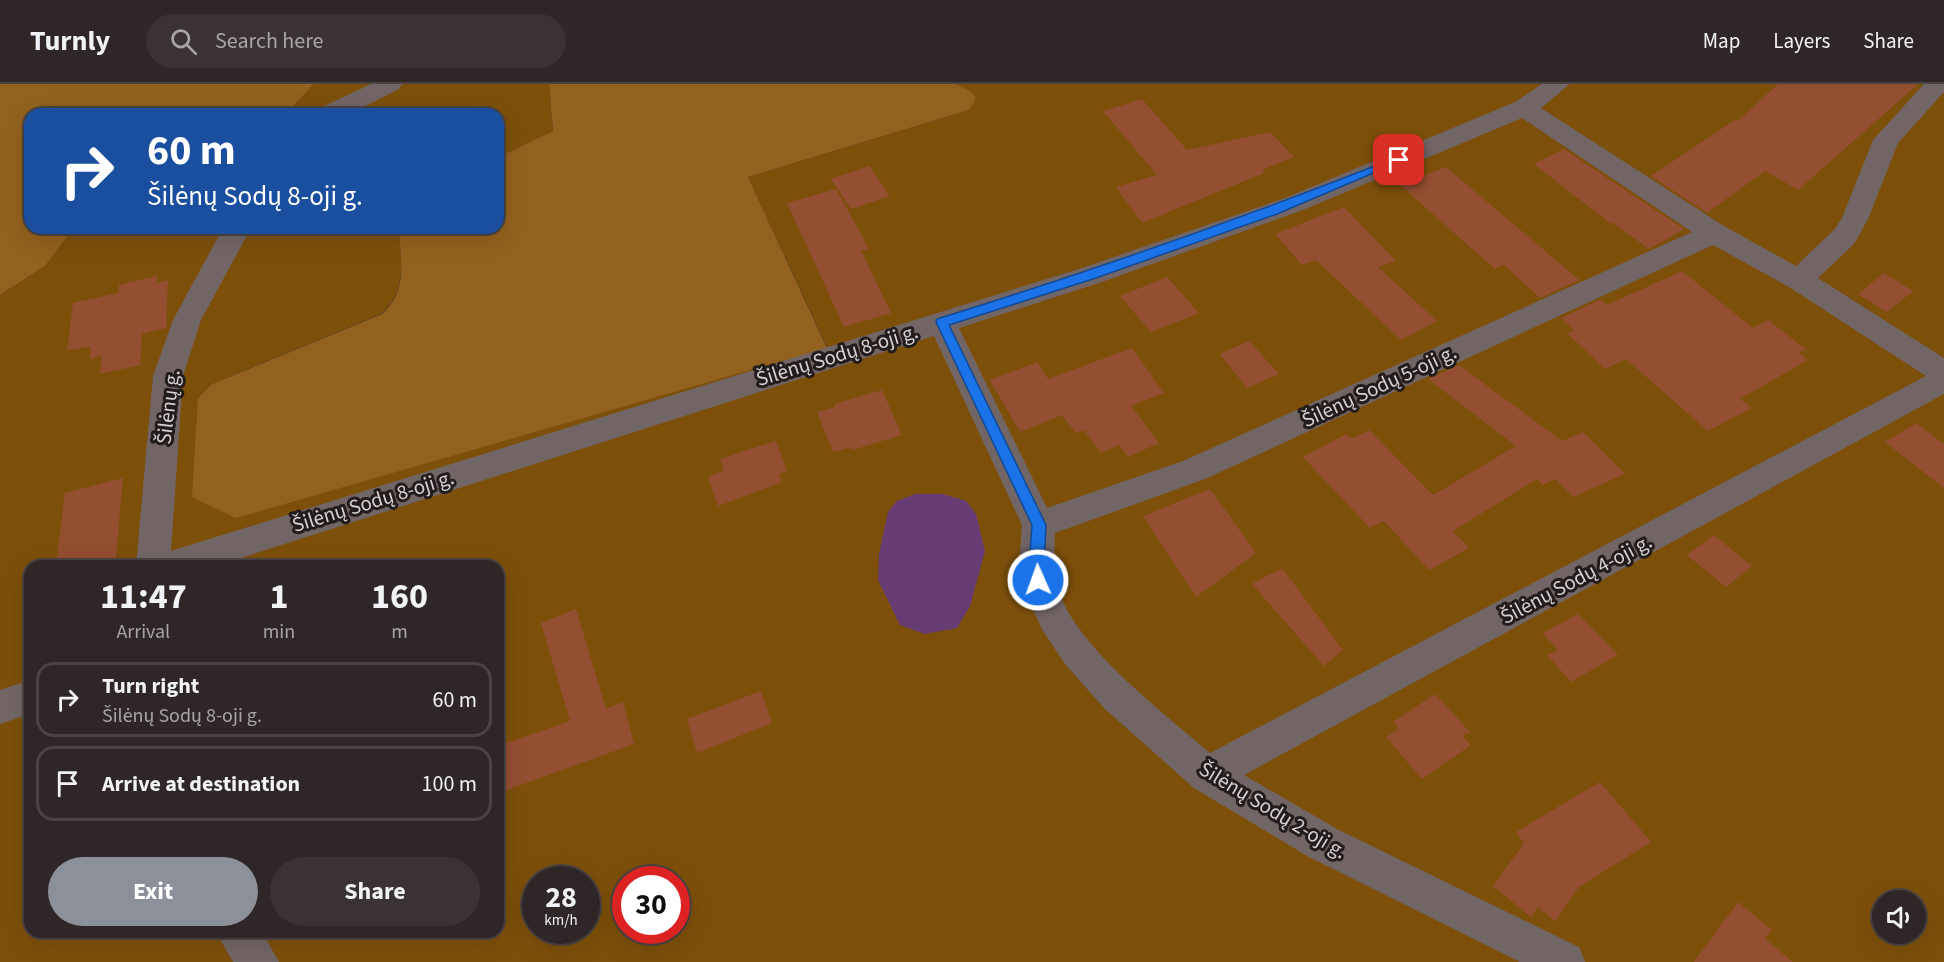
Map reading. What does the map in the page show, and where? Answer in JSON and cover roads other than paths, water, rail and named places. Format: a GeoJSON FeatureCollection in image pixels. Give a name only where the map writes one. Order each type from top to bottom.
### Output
{"type":"FeatureCollection","features":[{"type":"Feature","properties":{"kind":"street"},"geometry":{"type":"LineString","coordinates":[[341,108],[390,84]]}},
{"type":"Feature","properties":{"kind":"street","name":"Šilėnų Sodų 8-oji g."},"geometry":{"type":"LineString","coordinates":[[188,560],[1089,276],[1294,204],[1524,108],[1558,84]]}},
{"type":"Feature","properties":{"kind":"street"},"geometry":{"type":"LineString","coordinates":[[1799,280],[1844,237],[1855,219],[1886,140],[1938,84]]}},
{"type":"Feature","properties":{"kind":"street"},"geometry":{"type":"LineString","coordinates":[[1524,108],[1714,232],[1799,280],[1944,373]]}},
{"type":"Feature","properties":{"kind":"street","name":"Šilėnų Sodų 5-oji g."},"geometry":{"type":"LineString","coordinates":[[1039,525],[1194,470],[1714,232]]}},
{"type":"Feature","properties":{"kind":"street","name":"Šilėnų g."},"geometry":{"type":"LineString","coordinates":[[153,560],[168,376],[187,320],[234,234]]}},
{"type":"Feature","properties":{"kind":"street","name":"Šilėnų Sodų 2-oji g."},"geometry":{"type":"LineString","coordinates":[[942,322],[1039,525],[1036,566],[1038,580],[1055,620],[1078,653],[1118,697],[1207,775],[1323,843],[1564,962]]}},
{"type":"Feature","properties":{"kind":"street","name":"Šilėnų Sodų 4-oji g."},"geometry":{"type":"LineString","coordinates":[[1207,775],[1944,380]]}},
{"type":"Feature","properties":{"kind":"street"},"geometry":{"type":"LineString","coordinates":[[0,707],[24,699]]}},
{"type":"Feature","properties":{"kind":"street"},"geometry":{"type":"LineString","coordinates":[[241,938],[258,962]]}}]}
